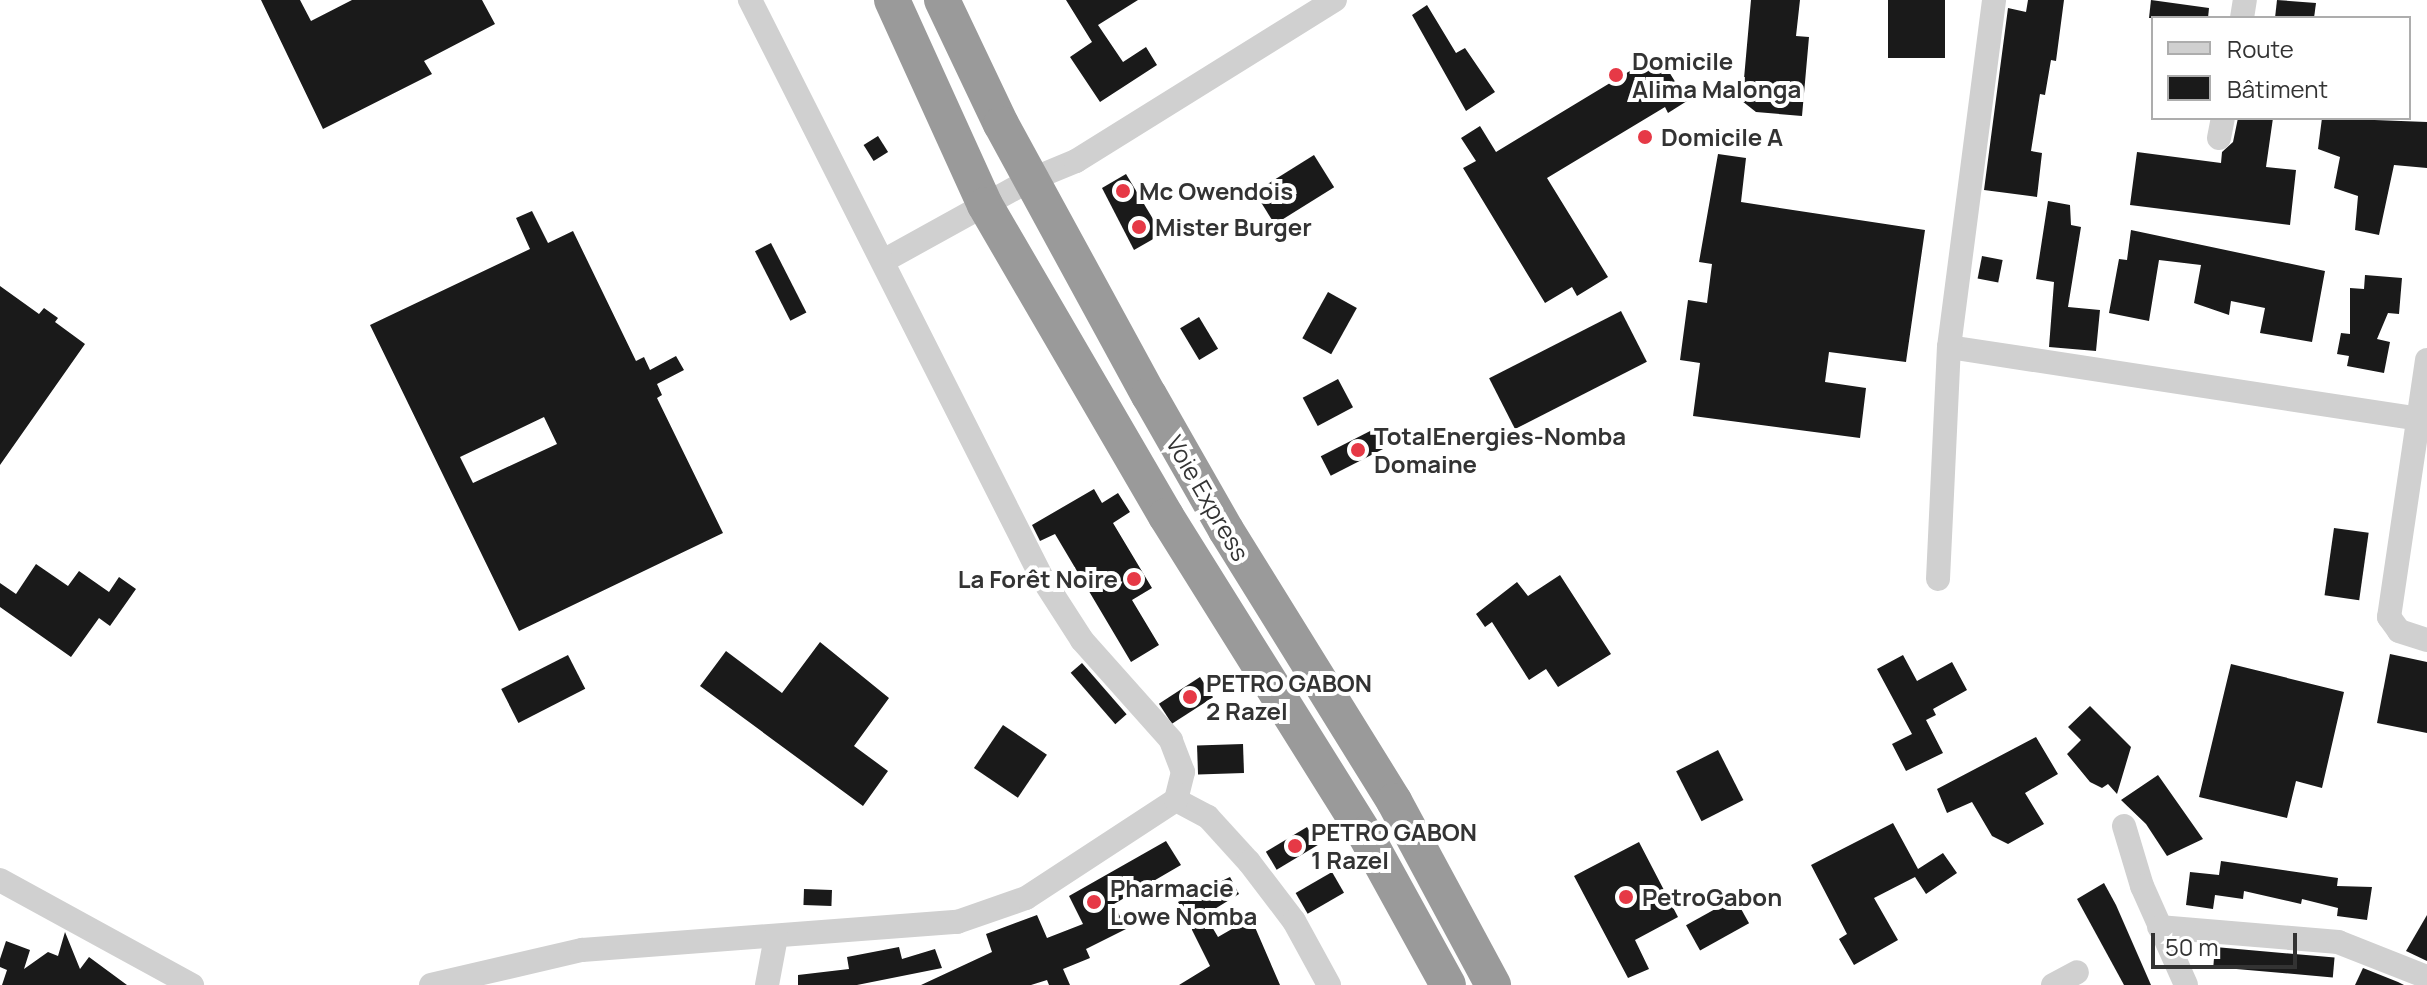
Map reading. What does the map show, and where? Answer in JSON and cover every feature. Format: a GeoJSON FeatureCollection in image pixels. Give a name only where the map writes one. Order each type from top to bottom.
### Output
{"type":"FeatureCollection","features":[{"type":"Feature","properties":{"kind":"highway"},"geometry":{"type":"LineString","coordinates":[[892,0],[985,205],[1166,516],[1365,834],[1448,985]]}},
{"type":"Feature","properties":{"kind":"highway","name":"Voie Express"},"geometry":{"type":"LineString","coordinates":[[942,0],[1030,180],[1226,530],[1418,842],[1493,985]]}},
{"type":"Feature","properties":{"kind":"street"},"geometry":{"type":"LineString","coordinates":[[431,985],[471,980],[582,950],[896,930],[998,909],[1063,876],[1176,800],[1183,772],[1171,740],[1082,640],[1042,578],[885,260],[750,0]]}},
{"type":"Feature","properties":{"kind":"street"},"geometry":{"type":"LineString","coordinates":[[885,260],[1030,180],[1076,161],[1335,0]]}},
{"type":"Feature","properties":{"kind":"street"},"geometry":{"type":"LineString","coordinates":[[1938,579],[1949,347],[1994,0]]}},
{"type":"Feature","properties":{"kind":"street"},"geometry":{"type":"LineString","coordinates":[[1949,347],[2417,419]]}},
{"type":"Feature","properties":{"kind":"street"},"geometry":{"type":"LineString","coordinates":[[2427,360],[2389,617],[2399,631],[2427,640]]}},
{"type":"Feature","properties":{"kind":"street"},"geometry":{"type":"LineString","coordinates":[[1176,800],[1208,817],[1258,873],[1308,944],[1329,985]]}},
{"type":"Feature","properties":{"kind":"street"},"geometry":{"type":"LineString","coordinates":[[2124,826],[2159,927],[2186,985]]}},
{"type":"Feature","properties":{"kind":"street"},"geometry":{"type":"LineString","coordinates":[[0,880],[192,985]]}},
{"type":"Feature","properties":{"kind":"street"},"geometry":{"type":"LineString","coordinates":[[2159,927],[2338,942],[2427,977]]}},
{"type":"Feature","properties":{"kind":"street"},"geometry":{"type":"LineString","coordinates":[[767,985],[776,937]]}},
{"type":"Feature","properties":{"kind":"street"},"geometry":{"type":"LineString","coordinates":[[2053,985],[2077,972]]}},
{"type":"Feature","properties":{"kind":"building"},"geometry":{"type":"Polygon","coordinates":[[[261,0],[300,0],[311,21],[352,0],[482,0],[495,24],[424,61],[432,74],[323,129],[261,0]]]}},
{"type":"Feature","properties":{"kind":"building"},"geometry":{"type":"Polygon","coordinates":[[[1066,0],[1138,0],[1098,25],[1123,62],[1146,47],[1157,65],[1100,102],[1070,57],[1092,42],[1066,0]]]}},
{"type":"Feature","properties":{"kind":"building"},"geometry":{"type":"Polygon","coordinates":[[[1751,0],[1800,0],[1796,36],[1809,37],[1802,116],[1756,112],[1742,101],[1751,0]]]}},
{"type":"Feature","properties":{"kind":"building"},"geometry":{"type":"Polygon","coordinates":[[[1888,0],[1945,0],[1945,58],[1888,58],[1888,0]]]}},
{"type":"Feature","properties":{"kind":"building"},"geometry":{"type":"Polygon","coordinates":[[[2028,0],[2064,0],[2056,61],[2051,60],[2045,95],[2040,94],[2031,151],[2042,153],[2037,197],[1984,190],[2008,8],[2026,12],[2028,0]]]}},
{"type":"Feature","properties":{"kind":"building"},"geometry":{"type":"Polygon","coordinates":[[[2151,0],[2209,8],[2208,16],[2149,18],[2151,0]]]}},
{"type":"Feature","properties":{"kind":"building"},"geometry":{"type":"Polygon","coordinates":[[[2277,0],[2316,3],[2314,16],[2275,16],[2277,0]]]}},
{"type":"Feature","properties":{"kind":"building"},"geometry":{"type":"Polygon","coordinates":[[[1427,5],[1456,53],[1465,48],[1495,92],[1466,111],[1412,15],[1427,5]]]}},
{"type":"Feature","properties":{"kind":"building"},"geometry":{"type":"Polygon","coordinates":[[[1658,54],[1687,101],[1668,113],[1665,107],[1547,178],[1608,277],[1577,296],[1572,287],[1545,303],[1463,168],[1476,161],[1461,138],[1480,126],[1496,152],[1658,54]]]}},
{"type":"Feature","properties":{"kind":"building"},"geometry":{"type":"Polygon","coordinates":[[[2238,120],[2273,120],[2266,167],[2296,170],[2290,225],[2130,205],[2137,152],[2221,163],[2222,152],[2233,142],[2238,120]]]}},
{"type":"Feature","properties":{"kind":"building"},"geometry":{"type":"Polygon","coordinates":[[[2322,120],[2427,122],[2427,168],[2394,165],[2379,235],[2355,230],[2358,196],[2334,188],[2340,157],[2318,149],[2322,120]]]}},
{"type":"Feature","properties":{"kind":"building"},"geometry":{"type":"Polygon","coordinates":[[[878,136],[888,152],[874,161],[864,145],[878,136]]]}},
{"type":"Feature","properties":{"kind":"building"},"geometry":{"type":"Polygon","coordinates":[[[1718,154],[1746,158],[1741,202],[1925,230],[1906,362],[1829,352],[1825,382],[1866,388],[1860,438],[1693,416],[1700,363],[1680,360],[1688,300],[1707,303],[1712,264],[1699,262],[1718,154]]]}},
{"type":"Feature","properties":{"kind":"building"},"geometry":{"type":"Polygon","coordinates":[[[1314,155],[1334,187],[1275,224],[1255,192],[1314,155]]]}},
{"type":"Feature","properties":{"kind":"building"},"geometry":{"type":"Polygon","coordinates":[[[1126,174],[1162,234],[1134,250],[1102,188],[1126,174]]]}},
{"type":"Feature","properties":{"kind":"building"},"geometry":{"type":"Polygon","coordinates":[[[2048,201],[2070,205],[2071,225],[2081,227],[2068,307],[2100,310],[2096,351],[2049,347],[2054,282],[2036,279],[2048,201]]]}},
{"type":"Feature","properties":{"kind":"building"},"geometry":{"type":"Polygon","coordinates":[[[532,211],[548,243],[573,231],[636,361],[644,357],[650,370],[676,356],[684,370],[657,384],[662,395],[657,398],[723,533],[519,631],[370,325],[530,249],[516,218],[532,211]],[[544,417],[460,457],[473,483],[557,444],[544,417]]]}},
{"type":"Feature","properties":{"kind":"building"},"geometry":{"type":"Polygon","coordinates":[[[2131,230],[2325,271],[2312,342],[2260,333],[2265,308],[2231,301],[2229,315],[2194,303],[2201,265],[2159,260],[2149,321],[2109,313],[2119,259],[2127,260],[2131,230]]]}},
{"type":"Feature","properties":{"kind":"building"},"geometry":{"type":"Polygon","coordinates":[[[771,243],[806,312],[790,321],[755,251],[771,243]]]}},
{"type":"Feature","properties":{"kind":"building"},"geometry":{"type":"Polygon","coordinates":[[[1982,256],[2003,260],[1998,283],[1978,279],[1982,256]]]}},
{"type":"Feature","properties":{"kind":"building"},"geometry":{"type":"Polygon","coordinates":[[[2365,275],[2402,278],[2399,314],[2388,313],[2377,339],[2390,342],[2384,373],[2347,366],[2349,356],[2337,354],[2341,333],[2350,334],[2350,288],[2364,289],[2365,275]]]}},
{"type":"Feature","properties":{"kind":"building"},"geometry":{"type":"Polygon","coordinates":[[[0,286],[39,314],[44,308],[58,318],[55,322],[85,344],[0,465],[0,286]]]}},
{"type":"Feature","properties":{"kind":"building"},"geometry":{"type":"Polygon","coordinates":[[[1328,292],[1357,308],[1331,354],[1302,338],[1328,292]]]}},
{"type":"Feature","properties":{"kind":"building"},"geometry":{"type":"Polygon","coordinates":[[[1621,311],[1647,362],[1515,429],[1489,378],[1621,311]]]}},
{"type":"Feature","properties":{"kind":"building"},"geometry":{"type":"Polygon","coordinates":[[[1199,317],[1218,349],[1199,360],[1180,328],[1199,317]]]}},
{"type":"Feature","properties":{"kind":"building"},"geometry":{"type":"Polygon","coordinates":[[[1338,379],[1353,407],[1318,426],[1303,398],[1338,379]]]}},
{"type":"Feature","properties":{"kind":"building"},"geometry":{"type":"Polygon","coordinates":[[[1376,428],[1386,448],[1331,476],[1321,456],[1376,428]]]}},
{"type":"Feature","properties":{"kind":"building"},"geometry":{"type":"Polygon","coordinates":[[[1094,489],[1102,503],[1118,493],[1130,512],[1113,523],[1152,588],[1132,600],[1159,645],[1131,662],[1055,534],[1040,541],[1032,525],[1094,489]]]}},
{"type":"Feature","properties":{"kind":"building"},"geometry":{"type":"Polygon","coordinates":[[[2334,528],[2369,533],[2359,600],[2325,595],[2334,528]]]}},
{"type":"Feature","properties":{"kind":"building"},"geometry":{"type":"Polygon","coordinates":[[[36,564],[68,586],[79,571],[109,592],[119,577],[136,589],[110,626],[99,618],[71,657],[0,607],[0,583],[16,594],[36,564]]]}},
{"type":"Feature","properties":{"kind":"building"},"geometry":{"type":"Polygon","coordinates":[[[1560,575],[1611,654],[1558,687],[1546,669],[1529,680],[1492,622],[1485,627],[1476,614],[1517,582],[1528,596],[1560,575]]]}},
{"type":"Feature","properties":{"kind":"building"},"geometry":{"type":"Polygon","coordinates":[[[820,642],[889,698],[854,746],[888,771],[863,806],[700,686],[726,651],[782,693],[820,642]]]}},
{"type":"Feature","properties":{"kind":"building"},"geometry":{"type":"Polygon","coordinates":[[[2390,654],[2427,662],[2427,733],[2377,723],[2390,654]]]}},
{"type":"Feature","properties":{"kind":"building"},"geometry":{"type":"Polygon","coordinates":[[[568,655],[585,689],[518,723],[501,689],[568,655]]]}},
{"type":"Feature","properties":{"kind":"building"},"geometry":{"type":"Polygon","coordinates":[[[1903,655],[1917,681],[1952,662],[1967,690],[1933,709],[1936,715],[1926,720],[1943,753],[1906,771],[1892,744],[1912,734],[1877,669],[1903,655]]]}},
{"type":"Feature","properties":{"kind":"building"},"geometry":{"type":"Polygon","coordinates":[[[1082,663],[1127,714],[1115,724],[1071,673],[1082,663]]]}},
{"type":"Feature","properties":{"kind":"building"},"geometry":{"type":"Polygon","coordinates":[[[2231,664],[2344,692],[2322,788],[2296,781],[2287,818],[2199,797],[2231,664]]]}},
{"type":"Feature","properties":{"kind":"building"},"geometry":{"type":"Polygon","coordinates":[[[1200,677],[1213,697],[1172,724],[1159,704],[1200,677]]]}},
{"type":"Feature","properties":{"kind":"building"},"geometry":{"type":"Polygon","coordinates":[[[2090,706],[2131,747],[2117,794],[2108,784],[2102,788],[2090,782],[2067,754],[2081,740],[2068,727],[2090,706]]]}},
{"type":"Feature","properties":{"kind":"building"},"geometry":{"type":"Polygon","coordinates":[[[1003,725],[1047,755],[1018,798],[974,768],[1003,725]]]}},
{"type":"Feature","properties":{"kind":"building"},"geometry":{"type":"Polygon","coordinates":[[[2036,737],[2058,774],[2025,793],[2044,824],[2008,844],[1992,836],[1972,802],[1947,813],[1937,789],[2036,737]]]}},
{"type":"Feature","properties":{"kind":"building"},"geometry":{"type":"Polygon","coordinates":[[[1243,744],[1244,773],[1198,775],[1197,746],[1243,744]]]}},
{"type":"Feature","properties":{"kind":"building"},"geometry":{"type":"Polygon","coordinates":[[[1718,750],[1743,800],[1702,821],[1676,771],[1718,750]]]}},
{"type":"Feature","properties":{"kind":"building"},"geometry":{"type":"Polygon","coordinates":[[[2158,775],[2203,839],[2167,856],[2146,824],[2121,800],[2158,775]]]}},
{"type":"Feature","properties":{"kind":"building"},"geometry":{"type":"Polygon","coordinates":[[[1893,823],[1918,869],[1943,853],[1957,873],[1926,894],[1915,877],[1874,898],[1898,940],[1854,965],[1839,939],[1847,934],[1811,865],[1893,823]]]}},
{"type":"Feature","properties":{"kind":"building"},"geometry":{"type":"Polygon","coordinates":[[[1307,827],[1318,845],[1277,870],[1266,852],[1307,827]]]}},
{"type":"Feature","properties":{"kind":"building"},"geometry":{"type":"Polygon","coordinates":[[[1166,841],[1181,865],[1114,904],[1126,929],[1086,949],[1090,958],[1063,969],[1070,985],[1049,985],[1047,980],[1031,985],[921,985],[992,952],[986,934],[1037,915],[1047,938],[1083,924],[1069,896],[1166,841]]]}},
{"type":"Feature","properties":{"kind":"building","name":"PetroGabon"},"geometry":{"type":"Polygon","coordinates":[[[1639,842],[1678,917],[1635,940],[1649,969],[1628,978],[1574,876],[1639,842]]]}},
{"type":"Feature","properties":{"kind":"building"},"geometry":{"type":"Polygon","coordinates":[[[2221,861],[2338,878],[2337,886],[2372,887],[2367,920],[2337,916],[2338,908],[2302,899],[2301,904],[2244,891],[2243,899],[2215,895],[2213,909],[2186,905],[2190,872],[2219,875],[2221,861]]]}},
{"type":"Feature","properties":{"kind":"building"},"geometry":{"type":"Polygon","coordinates":[[[1332,872],[1344,893],[1308,914],[1296,893],[1332,872]]]}},
{"type":"Feature","properties":{"kind":"building"},"geometry":{"type":"Polygon","coordinates":[[[1230,877],[1239,894],[1205,915],[1218,937],[1251,918],[1280,985],[1179,985],[1210,966],[1178,902],[1230,877]]]}},
{"type":"Feature","properties":{"kind":"building"},"geometry":{"type":"Polygon","coordinates":[[[2104,883],[2151,985],[2124,985],[2077,899],[2104,883]]]}},
{"type":"Feature","properties":{"kind":"building"},"geometry":{"type":"Polygon","coordinates":[[[804,889],[832,890],[831,906],[803,905],[804,889]]]}},
{"type":"Feature","properties":{"kind":"building"},"geometry":{"type":"Polygon","coordinates":[[[1735,898],[1749,923],[1700,951],[1686,925],[1735,898]]]}},
{"type":"Feature","properties":{"kind":"building"},"geometry":{"type":"Polygon","coordinates":[[[2427,915],[2427,961],[2406,951],[2427,915]]]}},
{"type":"Feature","properties":{"kind":"building"},"geometry":{"type":"Polygon","coordinates":[[[65,932],[80,969],[89,957],[127,985],[2,985],[7,970],[0,967],[0,959],[6,941],[30,950],[24,969],[48,952],[58,956],[65,932]]]}},
{"type":"Feature","properties":{"kind":"building"},"geometry":{"type":"Polygon","coordinates":[[[899,947],[902,959],[935,949],[942,968],[857,985],[798,985],[798,975],[849,969],[847,957],[899,947]]]}},
{"type":"Feature","properties":{"kind":"building"},"geometry":{"type":"Polygon","coordinates":[[[2215,947],[2335,957],[2333,977],[2213,967],[2215,947]]]}},
{"type":"Feature","properties":{"kind":"building"},"geometry":{"type":"Polygon","coordinates":[[[2363,968],[2398,982],[2404,985],[2355,985],[2363,968]]]}},
{"type":"Feature","properties":{"kind":"place","name":"Domicile Alima Malonga"},"geometry":{"type":"Point","coordinates":[1616,75]}},
{"type":"Feature","properties":{"kind":"place","name":"Domicile A"},"geometry":{"type":"Point","coordinates":[1645,137]}},
{"type":"Feature","properties":{"kind":"place","name":"Mc Owendois"},"geometry":{"type":"Point","coordinates":[1123,191]}},
{"type":"Feature","properties":{"kind":"place","name":"Mister Burger"},"geometry":{"type":"Point","coordinates":[1139,227]}},
{"type":"Feature","properties":{"kind":"place","name":"TotalEnergies-Nomba Domaine"},"geometry":{"type":"Point","coordinates":[1358,450]}},
{"type":"Feature","properties":{"kind":"place","name":"La Forêt Noire"},"geometry":{"type":"Point","coordinates":[1134,579]}},
{"type":"Feature","properties":{"kind":"place","name":"PETRO GABON 2 Razel"},"geometry":{"type":"Point","coordinates":[1190,697]}},
{"type":"Feature","properties":{"kind":"place","name":"PETRO GABON 1 Razel"},"geometry":{"type":"Point","coordinates":[1295,846]}},
{"type":"Feature","properties":{"kind":"place","name":"PetroGabon"},"geometry":{"type":"Point","coordinates":[1626,897]}},
{"type":"Feature","properties":{"kind":"place","name":"Pharmacie Lowe Nomba"},"geometry":{"type":"Point","coordinates":[1094,902]}}]}
